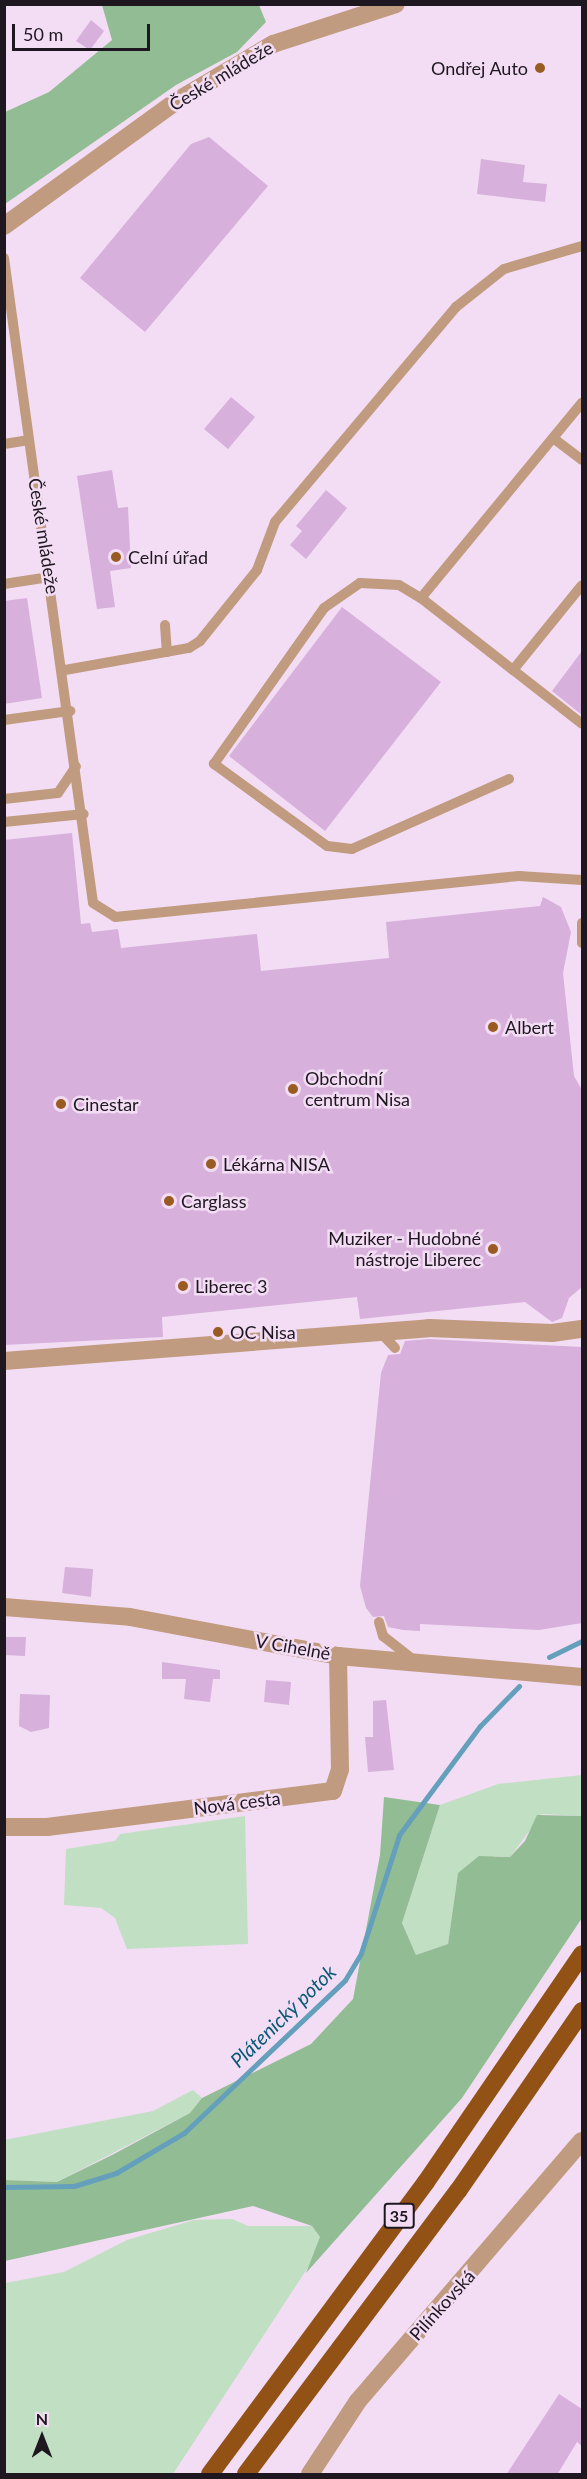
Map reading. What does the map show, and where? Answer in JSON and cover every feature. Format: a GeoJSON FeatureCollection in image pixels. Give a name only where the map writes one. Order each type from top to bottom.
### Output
{"type":"FeatureCollection","features":[{"type":"Feature","properties":{"kind":"highway","name":"35"},"geometry":{"type":"LineString","coordinates":[[210,2475],[453,2143],[582,1954]]}},
{"type":"Feature","properties":{"kind":"highway","name":"35"},"geometry":{"type":"LineString","coordinates":[[246,2475],[458,2191],[582,2011]]}},
{"type":"Feature","properties":{"kind":"street","name":"České mládeže"},"geometry":{"type":"LineString","coordinates":[[4,226],[175,102],[273,44],[396,4]]}},
{"type":"Feature","properties":{"kind":"street"},"geometry":{"type":"LineString","coordinates":[[4,1361],[382,1334],[429,1328],[552,1333],[582,1329]]}},
{"type":"Feature","properties":{"kind":"street","name":"V Cihelně"},"geometry":{"type":"LineString","coordinates":[[4,1607],[130,1617],[338,1656],[420,1661],[582,1677]]}},
{"type":"Feature","properties":{"kind":"street","name":"Nová cesta"},"geometry":{"type":"LineString","coordinates":[[4,1827],[47,1827],[333,1791],[340,1770],[338,1656]]}},
{"type":"Feature","properties":{"kind":"street","name":"Pilínkovská"},"geometry":{"type":"LineString","coordinates":[[310,2475],[358,2401],[582,2141]]}},
{"type":"Feature","properties":{"kind":"lane"},"geometry":{"type":"LineString","coordinates":[[65,670],[189,648],[214,624],[257,570],[275,522],[456,307],[504,269],[582,246]]}},
{"type":"Feature","properties":{"kind":"lane","name":"České mládeže"},"geometry":{"type":"LineString","coordinates":[[4,258],[28,440],[65,670],[93,903],[115,917],[519,876],[582,880]]}},
{"type":"Feature","properties":{"kind":"lane"},"geometry":{"type":"LineString","coordinates":[[421,598],[582,403]]}},
{"type":"Feature","properties":{"kind":"lane"},"geometry":{"type":"LineString","coordinates":[[553,438],[582,460]]}},
{"type":"Feature","properties":{"kind":"lane"},"geometry":{"type":"LineString","coordinates":[[4,444],[28,440]]}},
{"type":"Feature","properties":{"kind":"lane"},"geometry":{"type":"LineString","coordinates":[[4,584],[49,576]]}},
{"type":"Feature","properties":{"kind":"lane"},"geometry":{"type":"LineString","coordinates":[[509,779],[352,849],[327,846],[214,764],[324,609],[360,583],[399,585],[421,598],[582,724]]}},
{"type":"Feature","properties":{"kind":"lane"},"geometry":{"type":"LineString","coordinates":[[513,670],[582,585]]}},
{"type":"Feature","properties":{"kind":"lane"},"geometry":{"type":"LineString","coordinates":[[165,625],[167,652]]}},
{"type":"Feature","properties":{"kind":"lane"},"geometry":{"type":"LineString","coordinates":[[4,720],[70,711]]}},
{"type":"Feature","properties":{"kind":"lane"},"geometry":{"type":"LineString","coordinates":[[4,799],[58,793],[77,763]]}},
{"type":"Feature","properties":{"kind":"lane"},"geometry":{"type":"LineString","coordinates":[[4,822],[84,814]]}},
{"type":"Feature","properties":{"kind":"lane"},"geometry":{"type":"LineString","coordinates":[[582,923],[582,943]]}},
{"type":"Feature","properties":{"kind":"lane"},"geometry":{"type":"LineString","coordinates":[[382,1334],[395,1348]]}},
{"type":"Feature","properties":{"kind":"lane"},"geometry":{"type":"LineString","coordinates":[[379,1622],[393,1648],[420,1661]]}},
{"type":"Feature","properties":{"kind":"green space"},"geometry":{"type":"Polygon","coordinates":[[[102,5],[259,5],[266,22],[237,52],[176,85],[5,204],[5,112],[49,92],[112,40],[102,5]]]}},
{"type":"Feature","properties":{"kind":"green space"},"geometry":{"type":"Polygon","coordinates":[[[582,1775],[582,1816],[542,1814],[510,1857],[495,1856],[458,1873],[448,1944],[416,1955],[402,1923],[440,1805],[498,1784],[582,1775]]]}},
{"type":"Feature","properties":{"kind":"green space"},"geometry":{"type":"Polygon","coordinates":[[[384,1797],[440,1805],[402,1923],[416,1955],[448,1944],[458,1873],[479,1856],[510,1857],[525,1841],[537,1815],[582,1816],[582,1918],[462,2098],[306,2273],[320,2237],[312,2226],[253,2206],[5,2261],[5,2180],[57,2182],[114,2154],[190,2113],[202,2098],[311,2044],[353,1999],[380,1855],[384,1797]]]}},
{"type":"Feature","properties":{"kind":"green space"},"geometry":{"type":"Polygon","coordinates":[[[245,1816],[248,1944],[127,1949],[115,1918],[101,1908],[64,1905],[66,1849],[115,1841],[120,1834],[245,1816]]]}},
{"type":"Feature","properties":{"kind":"green space"},"geometry":{"type":"Polygon","coordinates":[[[193,2090],[202,2098],[190,2113],[57,2182],[5,2180],[4,2140],[153,2111],[193,2090]]]}},
{"type":"Feature","properties":{"kind":"green space"},"geometry":{"type":"Polygon","coordinates":[[[232,2219],[248,2226],[312,2226],[320,2237],[318,2252],[173,2474],[5,2474],[5,2283],[64,2272],[127,2240],[194,2220],[232,2219]]]}},
{"type":"Feature","properties":{"kind":"building"},"geometry":{"type":"Polygon","coordinates":[[[91,20],[104,31],[90,50],[76,41],[91,20]]]}},
{"type":"Feature","properties":{"kind":"building"},"geometry":{"type":"Polygon","coordinates":[[[209,137],[268,186],[145,332],[80,278],[191,144],[209,137]]]}},
{"type":"Feature","properties":{"kind":"building"},"geometry":{"type":"Polygon","coordinates":[[[481,159],[525,165],[523,182],[547,184],[545,202],[477,194],[481,159]]]}},
{"type":"Feature","properties":{"kind":"building"},"geometry":{"type":"Polygon","coordinates":[[[231,397],[255,417],[228,449],[204,429],[231,397]]]}},
{"type":"Feature","properties":{"kind":"building"},"geometry":{"type":"Polygon","coordinates":[[[112,470],[118,508],[128,507],[131,568],[110,571],[115,607],[97,609],[77,476],[112,470]]]}},
{"type":"Feature","properties":{"kind":"building"},"geometry":{"type":"Polygon","coordinates":[[[326,490],[347,508],[306,559],[290,545],[302,531],[296,526],[326,490]]]}},
{"type":"Feature","properties":{"kind":"building"},"geometry":{"type":"Polygon","coordinates":[[[27,598],[42,698],[4,704],[4,601],[27,598]]]}},
{"type":"Feature","properties":{"kind":"building"},"geometry":{"type":"Polygon","coordinates":[[[342,607],[441,682],[325,831],[229,756],[342,607]]]}},
{"type":"Feature","properties":{"kind":"building"},"geometry":{"type":"Polygon","coordinates":[[[582,651],[582,715],[552,691],[582,651]]]}},
{"type":"Feature","properties":{"kind":"building","name":"Obchodní centrum Nisa"},"geometry":{"type":"Polygon","coordinates":[[[72,833],[81,924],[90,923],[92,932],[118,929],[121,948],[257,934],[261,971],[389,958],[386,922],[540,906],[543,897],[561,907],[571,932],[563,973],[574,1076],[582,1090],[582,1287],[569,1298],[562,1318],[552,1322],[525,1302],[360,1319],[357,1297],[162,1317],[163,1337],[4,1345],[4,840],[72,833]]]}},
{"type":"Feature","properties":{"kind":"building"},"geometry":{"type":"Polygon","coordinates":[[[429,1339],[582,1347],[582,1623],[539,1630],[420,1624],[420,1631],[403,1630],[388,1627],[384,1616],[373,1617],[366,1608],[360,1586],[381,1373],[388,1355],[400,1354],[405,1341],[429,1339]]]}},
{"type":"Feature","properties":{"kind":"building"},"geometry":{"type":"Polygon","coordinates":[[[65,1567],[93,1569],[91,1597],[62,1593],[65,1567]]]}},
{"type":"Feature","properties":{"kind":"building"},"geometry":{"type":"Polygon","coordinates":[[[5,1637],[26,1637],[25,1656],[4,1655],[5,1637]]]}},
{"type":"Feature","properties":{"kind":"building"},"geometry":{"type":"Polygon","coordinates":[[[162,1662],[220,1670],[220,1679],[213,1679],[210,1702],[184,1699],[186,1679],[162,1679],[162,1662]]]}},
{"type":"Feature","properties":{"kind":"building"},"geometry":{"type":"Polygon","coordinates":[[[266,1680],[291,1682],[289,1705],[264,1702],[266,1680]]]}},
{"type":"Feature","properties":{"kind":"building"},"geometry":{"type":"Polygon","coordinates":[[[20,1694],[50,1695],[49,1728],[31,1732],[19,1726],[20,1694]]]}},
{"type":"Feature","properties":{"kind":"building"},"geometry":{"type":"Polygon","coordinates":[[[386,1700],[394,1770],[368,1772],[365,1737],[373,1737],[373,1701],[386,1700]]]}},
{"type":"Feature","properties":{"kind":"building"},"geometry":{"type":"Polygon","coordinates":[[[559,2394],[582,2409],[582,2446],[577,2442],[557,2475],[506,2475],[559,2394]]]}},
{"type":"Feature","properties":{"kind":"waterway","name":"Plátenický potok"},"geometry":{"type":"LineString","coordinates":[[549,1657],[582,1641]]}},
{"type":"Feature","properties":{"kind":"waterway","name":"Plátenický potok"},"geometry":{"type":"LineString","coordinates":[[4,2187],[74,2186],[116,2173],[184,2133],[345,1980],[361,1953],[399,1835],[480,1726],[519,1686]]}},
{"type":"Feature","properties":{"kind":"place","name":"Ondřej Auto"},"geometry":{"type":"Point","coordinates":[540,68]}},
{"type":"Feature","properties":{"kind":"place","name":"Celní úřad"},"geometry":{"type":"Point","coordinates":[116,557]}},
{"type":"Feature","properties":{"kind":"place","name":"Albert"},"geometry":{"type":"Point","coordinates":[493,1027]}},
{"type":"Feature","properties":{"kind":"place","name":"Obchodní centrum Nisa"},"geometry":{"type":"Point","coordinates":[293,1089]}},
{"type":"Feature","properties":{"kind":"place","name":"Cinestar"},"geometry":{"type":"Point","coordinates":[61,1104]}},
{"type":"Feature","properties":{"kind":"place","name":"Lékárna NISA"},"geometry":{"type":"Point","coordinates":[211,1164]}},
{"type":"Feature","properties":{"kind":"place","name":"Carglass"},"geometry":{"type":"Point","coordinates":[169,1201]}},
{"type":"Feature","properties":{"kind":"place","name":"Muziker - Hudobné nástroje Liberec"},"geometry":{"type":"Point","coordinates":[493,1249]}},
{"type":"Feature","properties":{"kind":"place","name":"Liberec 3"},"geometry":{"type":"Point","coordinates":[183,1286]}},
{"type":"Feature","properties":{"kind":"place","name":"OC Nisa"},"geometry":{"type":"Point","coordinates":[218,1332]}}]}
